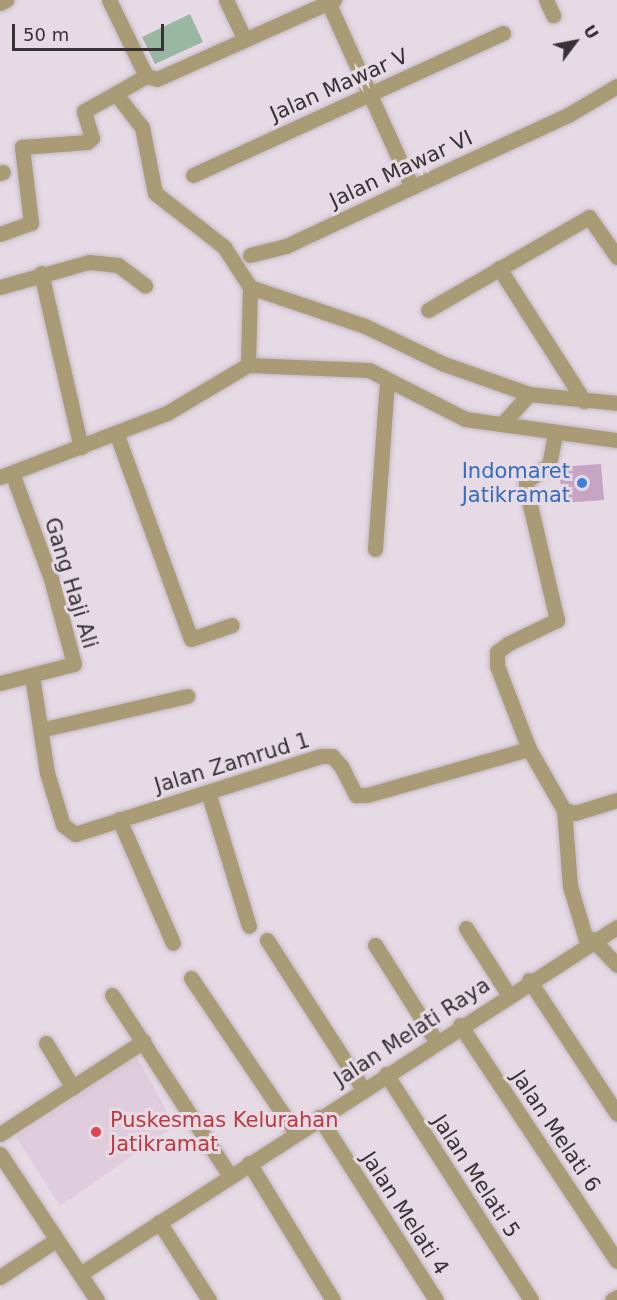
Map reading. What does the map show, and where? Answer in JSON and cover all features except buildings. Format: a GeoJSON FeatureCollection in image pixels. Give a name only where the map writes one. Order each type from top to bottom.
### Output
{"type":"FeatureCollection","features":[{"type":"Feature","properties":{"kind":"street"},"geometry":{"type":"LineString","coordinates":[[0,3],[6,0]]}},
{"type":"Feature","properties":{"kind":"street"},"geometry":{"type":"LineString","coordinates":[[109,0],[146,76]]}},
{"type":"Feature","properties":{"kind":"street"},"geometry":{"type":"LineString","coordinates":[[226,0],[244,40]]}},
{"type":"Feature","properties":{"kind":"street"},"geometry":{"type":"LineString","coordinates":[[546,0],[553,15]]}},
{"type":"Feature","properties":{"kind":"street"},"geometry":{"type":"LineString","coordinates":[[0,234],[31,223],[22,147],[87,142],[92,138],[84,111],[146,76],[157,79],[329,1],[412,188]]}},
{"type":"Feature","properties":{"kind":"street","name":"Jalan Mawar V"},"geometry":{"type":"LineString","coordinates":[[193,175],[503,33]]}},
{"type":"Feature","properties":{"kind":"street","name":"Jalan Mawar VI"},"geometry":{"type":"LineString","coordinates":[[250,255],[286,246],[412,188],[568,115],[617,86]]}},
{"type":"Feature","properties":{"kind":"street"},"geometry":{"type":"LineString","coordinates":[[118,92],[142,127],[154,193],[224,247],[250,287],[248,364]]}},
{"type":"Feature","properties":{"kind":"street"},"geometry":{"type":"LineString","coordinates":[[428,310],[589,217],[617,257]]}},
{"type":"Feature","properties":{"kind":"street"},"geometry":{"type":"LineString","coordinates":[[0,287],[41,273],[105,263],[118,265],[145,285]]}},
{"type":"Feature","properties":{"kind":"street"},"geometry":{"type":"LineString","coordinates":[[499,268],[584,401]]}},
{"type":"Feature","properties":{"kind":"street"},"geometry":{"type":"LineString","coordinates":[[41,273],[81,447]]}},
{"type":"Feature","properties":{"kind":"street"},"geometry":{"type":"LineString","coordinates":[[250,287],[357,323],[529,394],[617,403]]}},
{"type":"Feature","properties":{"kind":"street"},"geometry":{"type":"LineString","coordinates":[[6,475],[117,435],[167,413],[248,364],[369,370],[442,411],[555,434],[617,440]]}},
{"type":"Feature","properties":{"kind":"street"},"geometry":{"type":"LineString","coordinates":[[375,549],[387,381]]}},
{"type":"Feature","properties":{"kind":"street"},"geometry":{"type":"LineString","coordinates":[[503,423],[529,394]]}},
{"type":"Feature","properties":{"kind":"street"},"geometry":{"type":"LineString","coordinates":[[555,434],[549,465],[526,481],[526,489],[557,620],[497,652],[507,703],[529,749],[564,810],[570,886],[589,941],[617,965]]}},
{"type":"Feature","properties":{"kind":"street"},"geometry":{"type":"LineString","coordinates":[[117,435],[191,639],[232,625]]}},
{"type":"Feature","properties":{"kind":"street","name":"Gang Haji Ali"},"geometry":{"type":"LineString","coordinates":[[6,475],[51,579],[74,664],[32,676]]}},
{"type":"Feature","properties":{"kind":"street"},"geometry":{"type":"LineString","coordinates":[[0,683],[32,676]]}},
{"type":"Feature","properties":{"kind":"street","name":"Jalan Zamrud 1"},"geometry":{"type":"LineString","coordinates":[[32,676],[44,729],[47,773],[67,831],[75,834],[321,756],[332,756],[341,766],[356,795],[367,795],[529,749]]}},
{"type":"Feature","properties":{"kind":"street"},"geometry":{"type":"LineString","coordinates":[[44,729],[187,696]]}},
{"type":"Feature","properties":{"kind":"street"},"geometry":{"type":"LineString","coordinates":[[208,792],[249,926]]}},
{"type":"Feature","properties":{"kind":"street"},"geometry":{"type":"LineString","coordinates":[[564,810],[575,813],[617,800]]}},
{"type":"Feature","properties":{"kind":"street"},"geometry":{"type":"LineString","coordinates":[[119,819],[173,943]]}},
{"type":"Feature","properties":{"kind":"street","name":"Jalan Melati Raya"},"geometry":{"type":"LineString","coordinates":[[80,1274],[589,941],[617,927]]}},
{"type":"Feature","properties":{"kind":"street"},"geometry":{"type":"LineString","coordinates":[[466,928],[508,994]]}},
{"type":"Feature","properties":{"kind":"street"},"geometry":{"type":"LineString","coordinates":[[267,940],[363,1089]]}},
{"type":"Feature","properties":{"kind":"street"},"geometry":{"type":"LineString","coordinates":[[375,945],[436,1041]]}},
{"type":"Feature","properties":{"kind":"street"},"geometry":{"type":"LineString","coordinates":[[191,978],[296,1133]]}},
{"type":"Feature","properties":{"kind":"street"},"geometry":{"type":"LineString","coordinates":[[529,980],[617,1114]]}},
{"type":"Feature","properties":{"kind":"street"},"geometry":{"type":"LineString","coordinates":[[112,995],[230,1176]]}},
{"type":"Feature","properties":{"kind":"street","name":"Jalan Melati 6"},"geometry":{"type":"LineString","coordinates":[[460,1025],[617,1261]]}},
{"type":"Feature","properties":{"kind":"street"},"geometry":{"type":"LineString","coordinates":[[0,1134],[144,1041]]}},
{"type":"Feature","properties":{"kind":"street"},"geometry":{"type":"LineString","coordinates":[[46,1043],[73,1088]]}},
{"type":"Feature","properties":{"kind":"street","name":"Jalan Melati 5"},"geometry":{"type":"LineString","coordinates":[[386,1074],[531,1300]]}},
{"type":"Feature","properties":{"kind":"street","name":"Jalan Melati 4"},"geometry":{"type":"LineString","coordinates":[[319,1118],[436,1300]]}},
{"type":"Feature","properties":{"kind":"street"},"geometry":{"type":"LineString","coordinates":[[0,1154],[97,1300]]}},
{"type":"Feature","properties":{"kind":"street"},"geometry":{"type":"LineString","coordinates":[[249,1163],[333,1300]]}},
{"type":"Feature","properties":{"kind":"street"},"geometry":{"type":"LineString","coordinates":[[159,1222],[209,1300]]}},
{"type":"Feature","properties":{"kind":"street"},"geometry":{"type":"LineString","coordinates":[[0,1277],[56,1240]]}},
{"type":"Feature","properties":{"kind":"street"},"geometry":{"type":"LineString","coordinates":[[612,1300],[617,1297]]}},
{"type":"Feature","properties":{"kind":"shaded area","name":"Puskesmas Kelurahan Jatikramat"},"geometry":{"type":"Polygon","coordinates":[[[137,1057],[175,1126],[60,1206],[16,1137],[137,1057]]]}},
{"type":"Feature","properties":{"kind":"green space"},"geometry":{"type":"Polygon","coordinates":[[[190,14],[203,42],[155,64],[142,37],[190,14]]]}},
{"type":"Feature","properties":{"kind":"place","name":"Indomaret Jatikramat"},"geometry":{"type":"Point","coordinates":[582,483]}},
{"type":"Feature","properties":{"kind":"place","name":"Puskesmas Kelurahan Jatikramat"},"geometry":{"type":"Point","coordinates":[96,1132]}}]}
